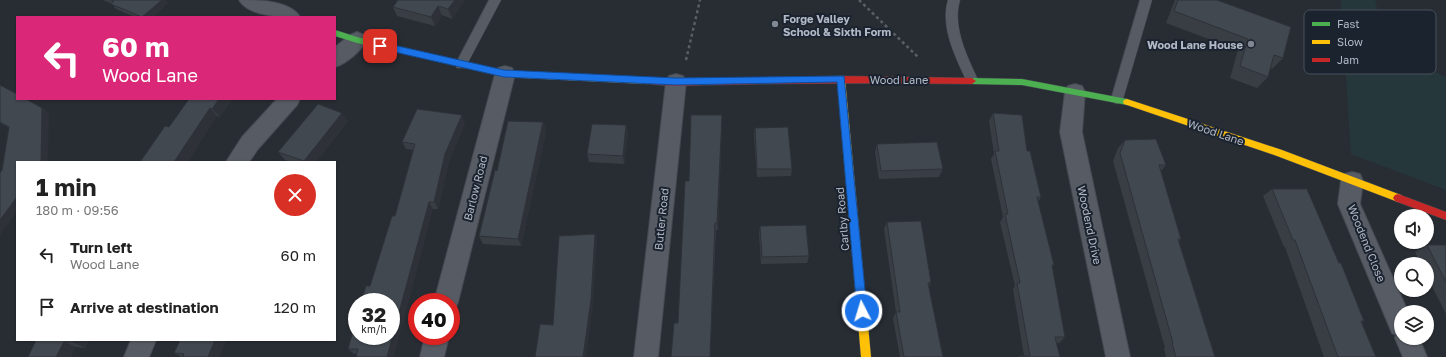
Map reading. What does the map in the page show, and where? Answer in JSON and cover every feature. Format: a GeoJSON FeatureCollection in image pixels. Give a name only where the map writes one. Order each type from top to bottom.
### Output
{"type":"FeatureCollection","features":[{"type":"Feature","properties":{"kind":"street"},"geometry":{"type":"LineString","coordinates":[[249,0],[288,16]]}},
{"type":"Feature","properties":{"kind":"street","name":"Wood Lane"},"geometry":{"type":"LineString","coordinates":[[336,32],[357,40],[504,74],[676,82],[841,79],[938,79],[1022,82],[1117,99],[1223,134],[1446,216]]}},
{"type":"Feature","properties":{"kind":"street"},"geometry":{"type":"LineString","coordinates":[[336,58],[357,40]]}},
{"type":"Feature","properties":{"kind":"street","name":"Barlow Road"},"geometry":{"type":"LineString","coordinates":[[448,293],[504,74]]}},
{"type":"Feature","properties":{"kind":"street","name":"Carlby Road"},"geometry":{"type":"LineString","coordinates":[[841,79],[866,357]]}},
{"type":"Feature","properties":{"kind":"street","name":"Butler Road"},"geometry":{"type":"LineString","coordinates":[[646,357],[676,82]]}},
{"type":"Feature","properties":{"kind":"street","name":"Woodend Drive"},"geometry":{"type":"LineString","coordinates":[[1075,92],[1071,132],[1118,357]]}},
{"type":"Feature","properties":{"kind":"street"},"geometry":{"type":"LineString","coordinates":[[238,161],[250,143],[289,100]]}},
{"type":"Feature","properties":{"kind":"street","name":"Woodend Close"},"geometry":{"type":"LineString","coordinates":[[1352,181],[1349,204],[1394,309]]}},
{"type":"Feature","properties":{"kind":"street"},"geometry":{"type":"LineString","coordinates":[[136,357],[144,341]]}},
{"type":"Feature","properties":{"kind":"street"},"geometry":{"type":"LineString","coordinates":[[432,357],[435,345]]}},
{"type":"Feature","properties":{"kind":"street"},"geometry":{"type":"LineString","coordinates":[[1409,345],[1415,357]]}},
{"type":"Feature","properties":{"kind":"lane"},"geometry":{"type":"LineString","coordinates":[[461,65],[495,0]]}},
{"type":"Feature","properties":{"kind":"lane"},"geometry":{"type":"LineString","coordinates":[[954,0],[950,8],[953,26],[972,80]]}},
{"type":"Feature","properties":{"kind":"lane"},"geometry":{"type":"LineString","coordinates":[[1117,99],[1146,0]]}},
{"type":"Feature","properties":{"kind":"path"},"geometry":{"type":"LineString","coordinates":[[676,82],[687,57],[700,0]]}},
{"type":"Feature","properties":{"kind":"path"},"geometry":{"type":"LineString","coordinates":[[859,0],[938,79]]}},
{"type":"Feature","properties":{"kind":"shaded area"},"geometry":{"type":"Polygon","coordinates":[[[1341,0],[1375,0],[1378,10],[1342,10],[1341,0]]]}},
{"type":"Feature","properties":{"kind":"shaded area"},"geometry":{"type":"Polygon","coordinates":[[[1436,73],[1446,77],[1446,190],[1351,154],[1346,74],[1436,74],[1436,73]]]}},
{"type":"Feature","properties":{"kind":"building"},"geometry":{"type":"Polygon","coordinates":[[[111,0],[162,0],[143,16],[140,16],[111,4],[114,1],[111,0]]]}},
{"type":"Feature","properties":{"kind":"building"},"geometry":{"type":"Polygon","coordinates":[[[398,0],[455,0],[448,9],[438,6],[431,17],[393,7],[398,0]]]}},
{"type":"Feature","properties":{"kind":"building"},"geometry":{"type":"Polygon","coordinates":[[[1178,0],[1217,0],[1291,27],[1283,58],[1274,55],[1268,77],[1240,66],[1248,39],[1174,11],[1178,0]]]}},
{"type":"Feature","properties":{"kind":"building"},"geometry":{"type":"Polygon","coordinates":[[[0,85],[16,93],[16,100],[28,100],[42,108],[41,161],[16,161],[16,198],[0,220],[0,173],[2,170],[9,127],[0,122],[0,85]]]}},
{"type":"Feature","properties":{"kind":"building"},"geometry":{"type":"Polygon","coordinates":[[[188,100],[218,100],[212,109],[210,108],[175,161],[141,161],[165,126],[169,127],[188,100]]]}},
{"type":"Feature","properties":{"kind":"building"},"geometry":{"type":"Polygon","coordinates":[[[318,104],[342,113],[304,161],[278,152],[318,104]]]}},
{"type":"Feature","properties":{"kind":"building"},"geometry":{"type":"Polygon","coordinates":[[[417,109],[462,115],[445,154],[434,202],[429,202],[400,309],[400,293],[364,293],[366,286],[370,286],[392,216],[395,216],[415,144],[402,142],[417,109]]]}},
{"type":"Feature","properties":{"kind":"building"},"geometry":{"type":"Polygon","coordinates":[[[993,113],[1022,115],[1027,151],[1030,151],[1041,197],[1037,197],[1054,265],[1052,265],[1065,337],[1055,337],[1060,357],[1019,357],[1030,356],[1017,283],[1020,283],[1005,214],[1008,214],[995,151],[999,151],[993,113]]]}},
{"type":"Feature","properties":{"kind":"building"},"geometry":{"type":"Polygon","coordinates":[[[691,115],[722,115],[717,223],[715,223],[710,357],[671,357],[674,323],[678,323],[685,181],[689,181],[691,115]]]}},
{"type":"Feature","properties":{"kind":"building"},"geometry":{"type":"Polygon","coordinates":[[[508,121],[543,122],[518,239],[479,236],[495,170],[497,171],[508,121]]]}},
{"type":"Feature","properties":{"kind":"building"},"geometry":{"type":"Polygon","coordinates":[[[592,124],[626,125],[623,156],[587,154],[592,124]]]}},
{"type":"Feature","properties":{"kind":"building"},"geometry":{"type":"Polygon","coordinates":[[[788,127],[792,169],[757,169],[755,128],[788,127]]]}},
{"type":"Feature","properties":{"kind":"building"},"geometry":{"type":"Polygon","coordinates":[[[1156,139],[1166,165],[1159,165],[1181,239],[1178,239],[1215,357],[1176,357],[1120,153],[1125,140],[1156,139]]]}},
{"type":"Feature","properties":{"kind":"building"},"geometry":{"type":"Polygon","coordinates":[[[937,142],[943,169],[881,171],[877,144],[937,142]]]}},
{"type":"Feature","properties":{"kind":"building"},"geometry":{"type":"Polygon","coordinates":[[[1272,189],[1307,189],[1339,263],[1341,263],[1364,321],[1361,321],[1376,357],[1338,357],[1295,240],[1293,240],[1272,189]]]}},
{"type":"Feature","properties":{"kind":"building"},"geometry":{"type":"Polygon","coordinates":[[[921,221],[931,282],[928,283],[943,357],[904,357],[896,312],[900,312],[887,222],[921,221]]]}},
{"type":"Feature","properties":{"kind":"building"},"geometry":{"type":"Polygon","coordinates":[[[806,225],[809,256],[762,257],[760,226],[806,225]]]}},
{"type":"Feature","properties":{"kind":"building"},"geometry":{"type":"Polygon","coordinates":[[[595,234],[591,300],[583,357],[535,357],[540,324],[553,325],[559,236],[595,234]]]}},
{"type":"Feature","properties":{"kind":"building"},"geometry":{"type":"Polygon","coordinates":[[[1434,245],[1446,245],[1446,282],[1434,257],[1429,249],[1434,249],[1434,245]]]}},
{"type":"Feature","properties":{"kind":"building"},"geometry":{"type":"Polygon","coordinates":[[[36,341],[74,341],[64,342],[56,357],[28,357],[36,341]]]}},
{"type":"Feature","properties":{"kind":"building"},"geometry":{"type":"Polygon","coordinates":[[[180,341],[215,341],[208,357],[183,357],[184,354],[174,353],[180,341]]]}},
{"type":"Feature","properties":{"kind":"building"},"geometry":{"type":"Polygon","coordinates":[[[349,345],[390,345],[387,357],[356,357],[358,349],[348,349],[349,345]]]}},
{"type":"Feature","properties":{"kind":"traffic: fast"},"geometry":{"type":"LineString","coordinates":[[336,33],[357,40],[492,71]]}},
{"type":"Feature","properties":{"kind":"traffic: fast"},"geometry":{"type":"LineString","coordinates":[[972,81],[1022,82],[1127,102]]}},
{"type":"Feature","properties":{"kind":"traffic: slow"},"geometry":{"type":"LineString","coordinates":[[492,71],[505,74],[648,81]]}},
{"type":"Feature","properties":{"kind":"traffic: slow"},"geometry":{"type":"LineString","coordinates":[[841,79],[866,357]]}},
{"type":"Feature","properties":{"kind":"traffic: slow"},"geometry":{"type":"LineString","coordinates":[[1127,102],[1279,153],[1398,198]]}},
{"type":"Feature","properties":{"kind":"traffic: jam"},"geometry":{"type":"LineString","coordinates":[[648,81],[676,82],[841,79],[972,81]]}},
{"type":"Feature","properties":{"kind":"traffic: jam"},"geometry":{"type":"LineString","coordinates":[[1398,198],[1446,216]]}},
{"type":"Feature","properties":{"kind":"place","name":"Forge Valley School & Sixth Form"},"geometry":{"type":"Point","coordinates":[775,24]}},
{"type":"Feature","properties":{"kind":"place","name":"Wood Lane House"},"geometry":{"type":"Point","coordinates":[1251,44]}},
{"type":"Feature","properties":{"kind":"route"},"geometry":{"type":"LineString","coordinates":[[380,46],[504,74],[676,82],[841,79],[862,311]]}}]}
